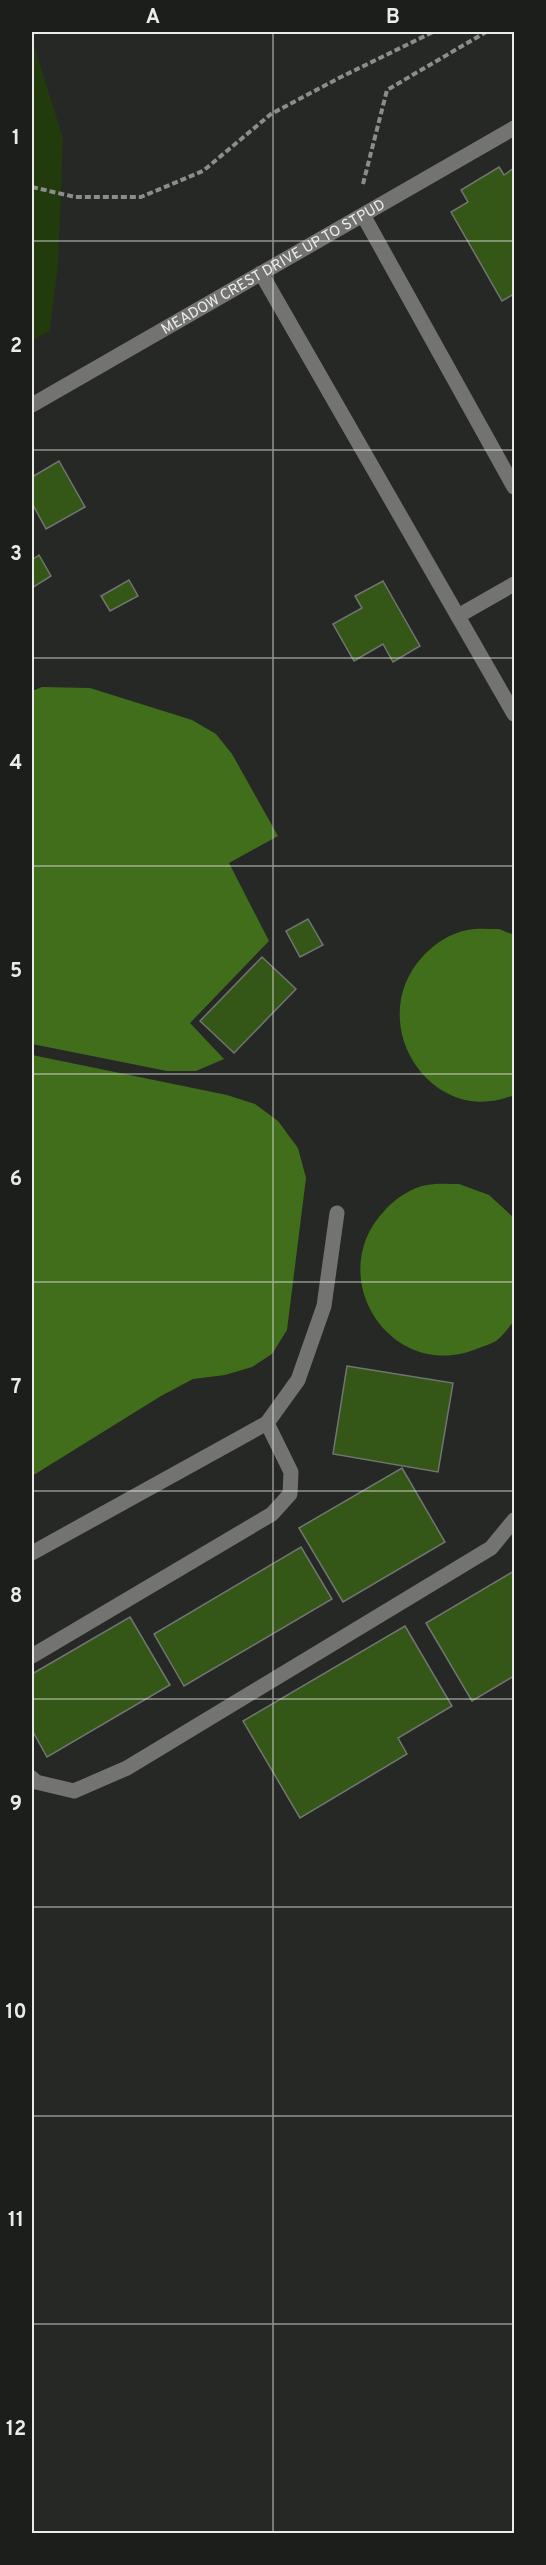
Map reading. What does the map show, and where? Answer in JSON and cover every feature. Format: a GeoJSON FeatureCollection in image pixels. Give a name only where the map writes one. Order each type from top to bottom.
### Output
{"type":"FeatureCollection","features":[{"type":"Feature","properties":{"kind":"street","name":"MEADOW CREST DRIVE UP TO STPUD"},"geometry":{"type":"LineString","coordinates":[[32,405],[514,129]]}},
{"type":"Feature","properties":{"kind":"street"},"geometry":{"type":"LineString","coordinates":[[358,218],[514,487]]}},
{"type":"Feature","properties":{"kind":"street"},"geometry":{"type":"LineString","coordinates":[[261,273],[514,714]]}},
{"type":"Feature","properties":{"kind":"street"},"geometry":{"type":"LineString","coordinates":[[458,616],[514,584]]}},
{"type":"Feature","properties":{"kind":"street"},"geometry":{"type":"LineString","coordinates":[[32,1552],[267,1423],[298,1380],[324,1306],[337,1213]]}},
{"type":"Feature","properties":{"kind":"street"},"geometry":{"type":"LineString","coordinates":[[32,1656],[272,1514],[290,1494],[291,1472],[267,1423]]}},
{"type":"Feature","properties":{"kind":"street"},"geometry":{"type":"LineString","coordinates":[[32,1778],[36,1782],[74,1791],[127,1768],[491,1548],[514,1520]]}},
{"type":"Feature","properties":{"kind":"path"},"geometry":{"type":"LineString","coordinates":[[32,187],[75,197],[141,197],[203,171],[271,114],[433,32]]}},
{"type":"Feature","properties":{"kind":"path"},"geometry":{"type":"LineString","coordinates":[[358,218],[387,90],[486,32]]}},
{"type":"Feature","properties":{"kind":"shaded area"},"geometry":{"type":"Polygon","coordinates":[[[32,40],[63,138],[58,264],[50,331],[32,340],[32,40]]]}},
{"type":"Feature","properties":{"kind":"shaded area"},"geometry":{"type":"Polygon","coordinates":[[[42,687],[90,688],[192,720],[216,734],[232,754],[278,836],[229,863],[269,941],[190,1023],[224,1059],[196,1071],[167,1071],[32,1044],[32,691],[42,687]]]}},
{"type":"Feature","properties":{"kind":"shaded area"},"geometry":{"type":"Polygon","coordinates":[[[499,929],[514,935],[514,1095],[484,1102],[456,1097],[432,1083],[414,1063],[403,1038],[400,1010],[406,981],[424,955],[433,947],[443,939],[467,930],[499,929]]]}},
{"type":"Feature","properties":{"kind":"shaded area"},"geometry":{"type":"Polygon","coordinates":[[[32,1055],[227,1095],[255,1104],[278,1121],[298,1148],[306,1178],[287,1330],[272,1354],[252,1367],[225,1375],[193,1379],[161,1396],[32,1476],[32,1055]]]}},
{"type":"Feature","properties":{"kind":"shaded area"},"geometry":{"type":"Polygon","coordinates":[[[459,1184],[489,1195],[514,1218],[514,1321],[496,1341],[479,1348],[447,1355],[419,1351],[394,1338],[375,1318],[364,1293],[360,1265],[367,1237],[385,1210],[399,1198],[421,1186],[459,1184]]]}},
{"type":"Feature","properties":{"kind":"building"},"geometry":{"type":"Polygon","coordinates":[[[499,167],[504,175],[514,168],[514,294],[502,301],[451,212],[468,202],[461,190],[499,167]]]}},
{"type":"Feature","properties":{"kind":"building"},"geometry":{"type":"Polygon","coordinates":[[[59,461],[85,507],[46,529],[32,503],[32,477],[59,461]]]}},
{"type":"Feature","properties":{"kind":"building"},"geometry":{"type":"Polygon","coordinates":[[[39,555],[51,576],[32,588],[32,560],[39,555]]]}},
{"type":"Feature","properties":{"kind":"building"},"geometry":{"type":"Polygon","coordinates":[[[129,580],[138,596],[110,611],[101,596],[129,580]]]}},
{"type":"Feature","properties":{"kind":"building"},"geometry":{"type":"Polygon","coordinates":[[[383,581],[420,646],[393,662],[383,644],[354,661],[333,624],[362,608],[355,596],[383,581]]]}},
{"type":"Feature","properties":{"kind":"building"},"geometry":{"type":"Polygon","coordinates":[[[308,919],[323,945],[300,957],[286,931],[308,919]]]}},
{"type":"Feature","properties":{"kind":"building"},"geometry":{"type":"Polygon","coordinates":[[[262,957],[296,989],[234,1053],[200,1021],[262,957]]]}},
{"type":"Feature","properties":{"kind":"building"},"geometry":{"type":"Polygon","coordinates":[[[347,1366],[453,1383],[438,1472],[333,1454],[347,1366]]]}},
{"type":"Feature","properties":{"kind":"building"},"geometry":{"type":"Polygon","coordinates":[[[402,1468],[445,1542],[343,1602],[299,1528],[402,1468]]]}},
{"type":"Feature","properties":{"kind":"building"},"geometry":{"type":"Polygon","coordinates":[[[301,1547],[332,1599],[184,1686],[154,1634],[301,1547]]]}},
{"type":"Feature","properties":{"kind":"building"},"geometry":{"type":"Polygon","coordinates":[[[514,1571],[514,1676],[472,1701],[426,1623],[514,1571]]]}},
{"type":"Feature","properties":{"kind":"building"},"geometry":{"type":"Polygon","coordinates":[[[130,1617],[170,1685],[47,1757],[32,1730],[32,1674],[130,1617]]]}},
{"type":"Feature","properties":{"kind":"building"},"geometry":{"type":"Polygon","coordinates":[[[405,1626],[452,1706],[398,1738],[407,1754],[300,1818],[243,1721],[405,1626]]]}}]}
